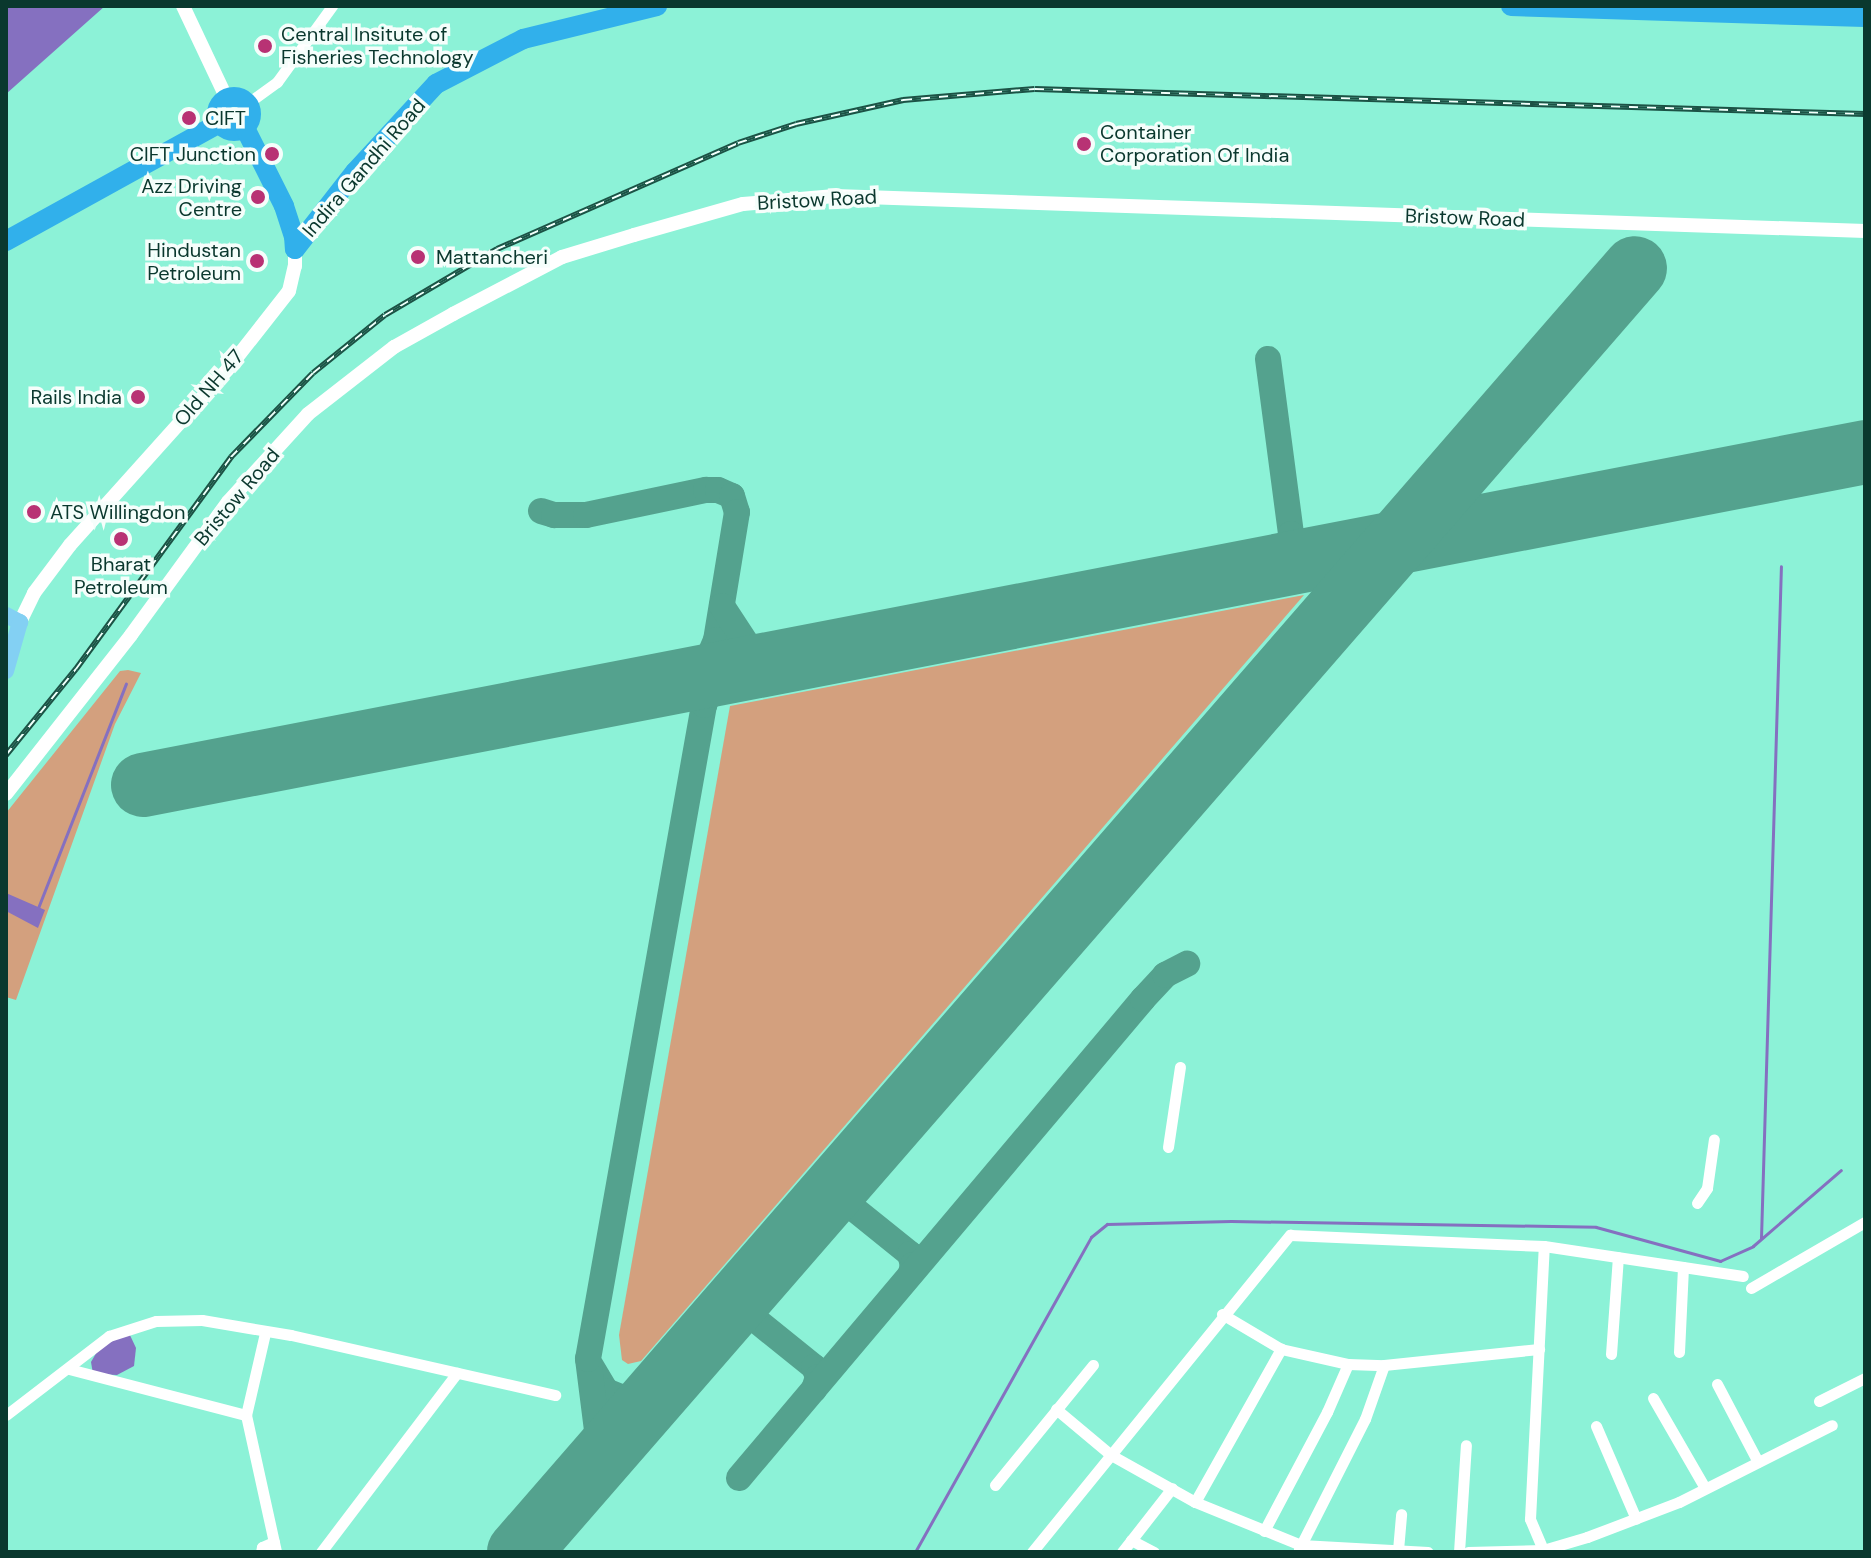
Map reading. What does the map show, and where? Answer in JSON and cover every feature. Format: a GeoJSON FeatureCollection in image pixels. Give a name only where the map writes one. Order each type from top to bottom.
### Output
{"type":"FeatureCollection","features":[{"type":"Feature","properties":{"kind":"highway","name":"Indira Gandhi Road"},"geometry":{"type":"LineString","coordinates":[[295,249],[355,172],[436,84],[523,39],[657,6]]}},
{"type":"Feature","properties":{"kind":"highway"},"geometry":{"type":"LineString","coordinates":[[1511,6],[1814,11],[1865,17]]}},
{"type":"Feature","properties":{"kind":"highway"},"geometry":{"type":"LineString","coordinates":[[238,98],[248,103],[251,119],[245,128],[229,130],[220,123],[218,112],[227,99],[238,98]]}},
{"type":"Feature","properties":{"kind":"highway"},"geometry":{"type":"LineString","coordinates":[[6,241],[220,123]]}},
{"type":"Feature","properties":{"kind":"highway","name":"Old NH 47"},"geometry":{"type":"LineString","coordinates":[[245,128],[284,206],[295,249]]}},
{"type":"Feature","properties":{"kind":"main road","name":"Old NH 47"},"geometry":{"type":"LineString","coordinates":[[6,671],[13,618]]}},
{"type":"Feature","properties":{"kind":"street"},"geometry":{"type":"LineString","coordinates":[[183,6],[227,99]]}},
{"type":"Feature","properties":{"kind":"street"},"geometry":{"type":"LineString","coordinates":[[248,103],[277,82],[332,6]]}},
{"type":"Feature","properties":{"kind":"street","name":"Bristow Road"},"geometry":{"type":"LineString","coordinates":[[6,794],[131,635],[228,502],[308,414],[394,347],[453,314],[562,257],[634,235],[743,204],[835,196],[1865,231]]}},
{"type":"Feature","properties":{"kind":"street","name":"Old NH 47"},"geometry":{"type":"LineString","coordinates":[[13,618],[70,545],[227,370],[289,291],[295,266],[295,249]]}},
{"type":"Feature","properties":{"kind":"street"},"geometry":{"type":"LineString","coordinates":[[1168,1147],[1180,1067]]}},
{"type":"Feature","properties":{"kind":"street"},"geometry":{"type":"LineString","coordinates":[[1697,1203],[1707,1188],[1714,1139]]}},
{"type":"Feature","properties":{"kind":"street"},"geometry":{"type":"LineString","coordinates":[[1751,1288],[1865,1222]]}},
{"type":"Feature","properties":{"kind":"street"},"geometry":{"type":"LineString","coordinates":[[1032,1552],[1222,1314],[1290,1235],[1544,1246],[1743,1276]]}},
{"type":"Feature","properties":{"kind":"street"},"geometry":{"type":"LineString","coordinates":[[1544,1246],[1530,1519],[1544,1551]]}},
{"type":"Feature","properties":{"kind":"street"},"geometry":{"type":"LineString","coordinates":[[1611,1354],[1618,1257]]}},
{"type":"Feature","properties":{"kind":"street"},"geometry":{"type":"LineString","coordinates":[[1679,1352],[1683,1267]]}},
{"type":"Feature","properties":{"kind":"street"},"geometry":{"type":"LineString","coordinates":[[1222,1314],[1281,1349],[1348,1364],[1384,1365],[1539,1349]]}},
{"type":"Feature","properties":{"kind":"street"},"geometry":{"type":"LineString","coordinates":[[6,1415],[109,1336],[156,1321],[202,1320],[305,1338],[555,1395]]}},
{"type":"Feature","properties":{"kind":"street"},"geometry":{"type":"LineString","coordinates":[[261,1552],[262,1547],[275,1547],[246,1415],[265,1333]]}},
{"type":"Feature","properties":{"kind":"street"},"geometry":{"type":"LineString","coordinates":[[1195,1502],[1281,1349]]}},
{"type":"Feature","properties":{"kind":"street"},"geometry":{"type":"LineString","coordinates":[[1264,1531],[1327,1412],[1348,1364]]}},
{"type":"Feature","properties":{"kind":"street"},"geometry":{"type":"LineString","coordinates":[[995,1485],[1093,1365]]}},
{"type":"Feature","properties":{"kind":"street"},"geometry":{"type":"LineString","coordinates":[[1300,1549],[1365,1419],[1384,1365]]}},
{"type":"Feature","properties":{"kind":"street"},"geometry":{"type":"LineString","coordinates":[[69,1369],[246,1415]]}},
{"type":"Feature","properties":{"kind":"street"},"geometry":{"type":"LineString","coordinates":[[321,1552],[457,1373]]}},
{"type":"Feature","properties":{"kind":"street"},"geometry":{"type":"LineString","coordinates":[[1819,1401],[1865,1378]]}},
{"type":"Feature","properties":{"kind":"street"},"geometry":{"type":"LineString","coordinates":[[1717,1384],[1758,1462]]}},
{"type":"Feature","properties":{"kind":"street"},"geometry":{"type":"LineString","coordinates":[[1653,1398],[1705,1488]]}},
{"type":"Feature","properties":{"kind":"street"},"geometry":{"type":"LineString","coordinates":[[1056,1409],[1111,1455],[1195,1502],[1300,1549],[1428,1552]]}},
{"type":"Feature","properties":{"kind":"street"},"geometry":{"type":"LineString","coordinates":[[1468,1552],[1544,1551],[1636,1519],[1832,1425]]}},
{"type":"Feature","properties":{"kind":"street"},"geometry":{"type":"LineString","coordinates":[[1596,1426],[1636,1519]]}},
{"type":"Feature","properties":{"kind":"street"},"geometry":{"type":"LineString","coordinates":[[1459,1552],[1466,1445]]}},
{"type":"Feature","properties":{"kind":"street"},"geometry":{"type":"LineString","coordinates":[[1122,1552],[1172,1488]]}},
{"type":"Feature","properties":{"kind":"street"},"geometry":{"type":"LineString","coordinates":[[1398,1550],[1401,1514]]}},
{"type":"Feature","properties":{"kind":"street"},"geometry":{"type":"LineString","coordinates":[[1131,1540],[1154,1552]]}},
{"type":"Feature","properties":{"kind":"shaded area"},"geometry":{"type":"Polygon","coordinates":[[[6,6],[105,6],[6,94],[6,6]]]}},
{"type":"Feature","properties":{"kind":"shaded area"},"geometry":{"type":"Polygon","coordinates":[[[1304,595],[641,1361],[628,1364],[622,1360],[619,1335],[730,706],[1304,595]]]}},
{"type":"Feature","properties":{"kind":"shaded area"},"geometry":{"type":"Polygon","coordinates":[[[120,671],[141,673],[115,724],[16,1000],[6,997],[6,813],[120,671]]]}},
{"type":"Feature","properties":{"kind":"shaded area"},"geometry":{"type":"Polygon","coordinates":[[[6,893],[45,910],[38,928],[6,911],[6,893]]]}},
{"type":"Feature","properties":{"kind":"shaded area"},"geometry":{"type":"Polygon","coordinates":[[[129,1333],[136,1348],[134,1366],[117,1375],[93,1374],[91,1362],[98,1350],[113,1339],[129,1333]]]}},
{"type":"Feature","properties":{"kind":"waterway"},"geometry":{"type":"LineString","coordinates":[[1761,1238],[1781,566]]}},
{"type":"Feature","properties":{"kind":"waterway"},"geometry":{"type":"LineString","coordinates":[[38,908],[126,684]]}},
{"type":"Feature","properties":{"kind":"waterway"},"geometry":{"type":"LineString","coordinates":[[915,1552],[1091,1237],[1107,1224],[1231,1221],[1596,1227],[1720,1261],[1753,1246],[1841,1170]]}},
{"type":"Feature","properties":{"kind":"taxiway"},"geometry":{"type":"LineString","coordinates":[[1268,359],[1291,534],[1287,550],[1270,566]]}},
{"type":"Feature","properties":{"kind":"taxiway"},"geometry":{"type":"LineString","coordinates":[[541,511],[554,515],[586,515],[706,490],[718,490],[732,496],[737,512],[716,640],[707,661],[682,678]]}},
{"type":"Feature","properties":{"kind":"taxiway"},"geometry":{"type":"LineString","coordinates":[[1291,534],[1301,547],[1323,556]]}},
{"type":"Feature","properties":{"kind":"taxiway"},"geometry":{"type":"LineString","coordinates":[[722,606],[760,664]]}},
{"type":"Feature","properties":{"kind":"taxiway"},"geometry":{"type":"LineString","coordinates":[[704,705],[715,680],[731,669]]}},
{"type":"Feature","properties":{"kind":"taxiway"},"geometry":{"type":"LineString","coordinates":[[576,1486],[599,1446],[588,1359],[704,705],[705,692],[700,683],[682,678]]}},
{"type":"Feature","properties":{"kind":"taxiway"},"geometry":{"type":"LineString","coordinates":[[739,1478],[1143,999],[1165,975],[1187,964]]}},
{"type":"Feature","properties":{"kind":"taxiway"},"geometry":{"type":"LineString","coordinates":[[823,1202],[837,1200],[848,1204],[910,1254],[913,1265],[911,1273]]}},
{"type":"Feature","properties":{"kind":"taxiway"},"geometry":{"type":"LineString","coordinates":[[727,1313],[741,1312],[752,1317],[814,1367],[818,1377],[814,1389]]}},
{"type":"Feature","properties":{"kind":"taxiway"},"geometry":{"type":"LineString","coordinates":[[591,1366],[606,1391],[626,1399],[645,1395],[670,1378]]}},
{"type":"Feature","properties":{"kind":"runway"},"geometry":{"type":"LineString","coordinates":[[519,1552],[1635,268]]}},
{"type":"Feature","properties":{"kind":"runway"},"geometry":{"type":"LineString","coordinates":[[143,785],[1865,452]]}},
{"type":"Feature","properties":{"kind":"railway"},"geometry":{"type":"LineString","coordinates":[[6,755],[76,669],[231,457],[313,373],[385,315],[497,249],[738,143],[796,124],[903,100],[1035,89],[1865,114]]}},
{"type":"Feature","properties":{"kind":"place","name":"Central Insitute of Fisheries Technology"},"geometry":{"type":"Point","coordinates":[265,46]}},
{"type":"Feature","properties":{"kind":"place","name":"CIFT"},"geometry":{"type":"Point","coordinates":[189,118]}},
{"type":"Feature","properties":{"kind":"place","name":"Container Corporation Of India"},"geometry":{"type":"Point","coordinates":[1084,144]}},
{"type":"Feature","properties":{"kind":"place","name":"CIFT Junction"},"geometry":{"type":"Point","coordinates":[272,154]}},
{"type":"Feature","properties":{"kind":"place","name":"Azz Driving Centre"},"geometry":{"type":"Point","coordinates":[258,197]}},
{"type":"Feature","properties":{"kind":"place","name":"Mattancheri"},"geometry":{"type":"Point","coordinates":[418,257]}},
{"type":"Feature","properties":{"kind":"place","name":"Hindustan Petroleum"},"geometry":{"type":"Point","coordinates":[257,261]}},
{"type":"Feature","properties":{"kind":"place","name":"Rails India"},"geometry":{"type":"Point","coordinates":[138,397]}},
{"type":"Feature","properties":{"kind":"place","name":"ATS Willingdon"},"geometry":{"type":"Point","coordinates":[34,512]}},
{"type":"Feature","properties":{"kind":"place","name":"Bharat Petroleum"},"geometry":{"type":"Point","coordinates":[121,539]}}]}
